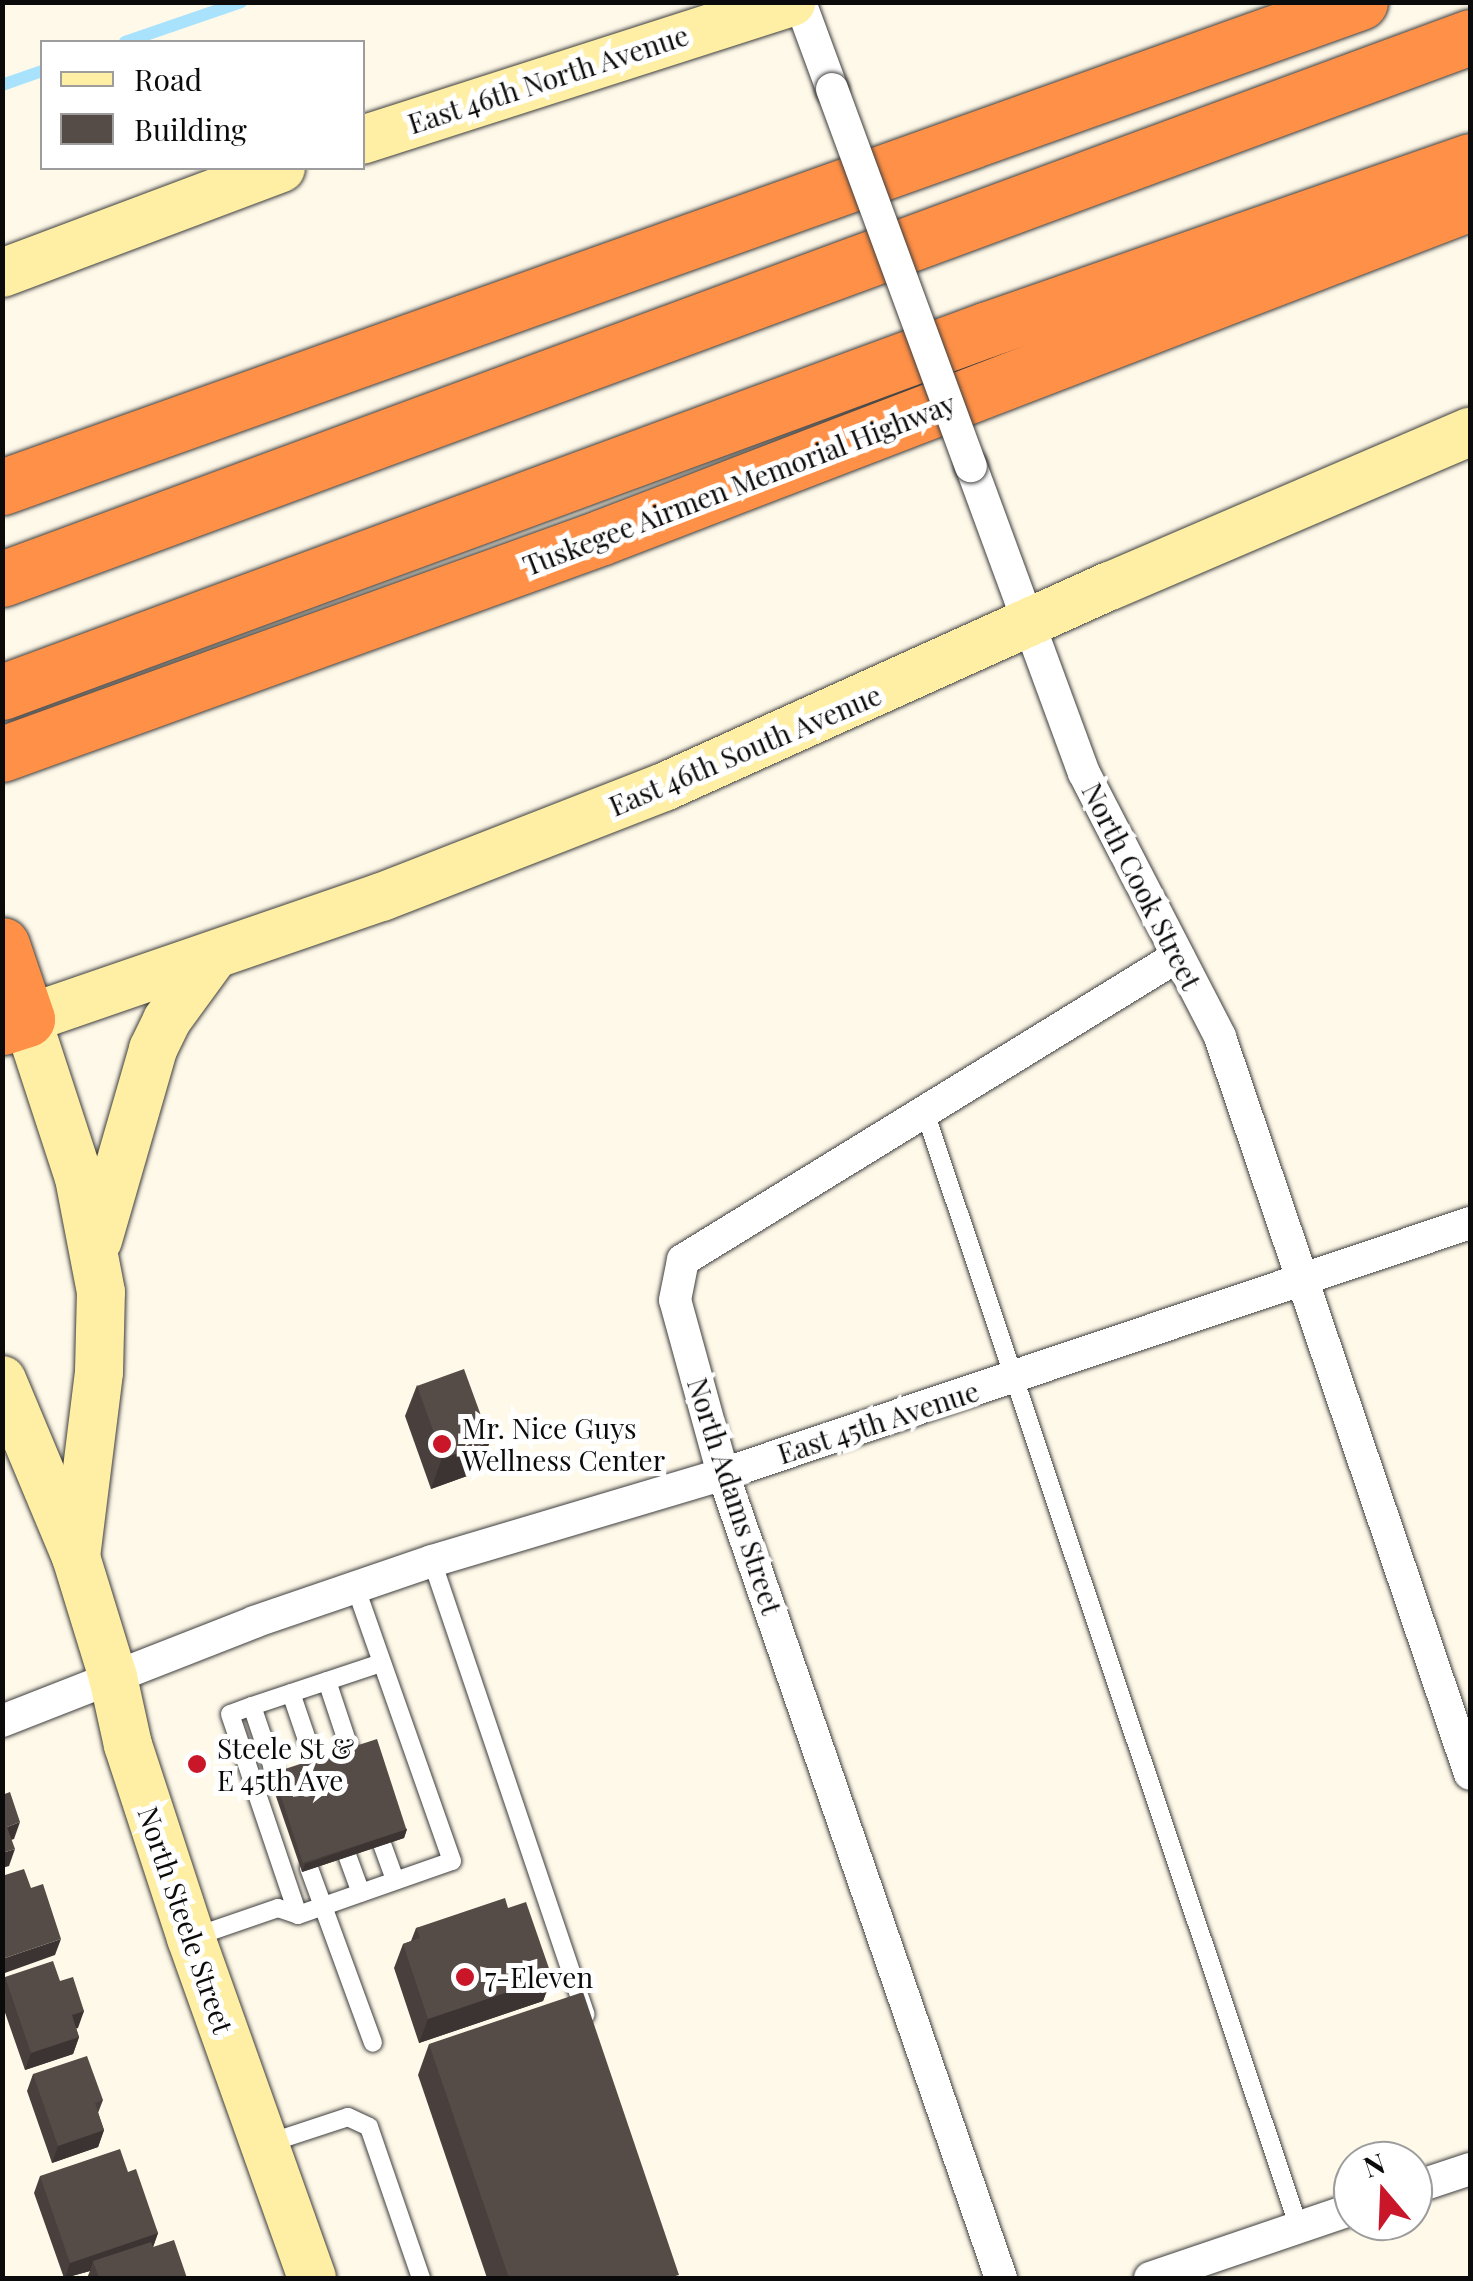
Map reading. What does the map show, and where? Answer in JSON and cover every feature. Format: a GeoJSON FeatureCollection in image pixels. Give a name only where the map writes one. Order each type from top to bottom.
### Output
{"type":"FeatureCollection","features":[{"type":"Feature","properties":{"kind":"highway"},"geometry":{"type":"LineString","coordinates":[[1134,83],[1256,2]]}},
{"type":"Feature","properties":{"kind":"highway"},"geometry":{"type":"LineString","coordinates":[[2,488],[1360,2]]}},
{"type":"Feature","properties":{"kind":"highway"},"geometry":{"type":"LineString","coordinates":[[2,578],[1470,37]]}},
{"type":"Feature","properties":{"kind":"highway"},"geometry":{"type":"LineString","coordinates":[[2,692],[985,330],[1470,161]]}},
{"type":"Feature","properties":{"kind":"highway","name":"Tuskegee Airmen Memorial Highway"},"geometry":{"type":"LineString","coordinates":[[2,754],[602,538],[1470,203]]}},
{"type":"Feature","properties":{"kind":"highway"},"geometry":{"type":"LineString","coordinates":[[2,945],[15,1023]]}},
{"type":"Feature","properties":{"kind":"main road","name":"East 46th North Avenue"},"geometry":{"type":"LineString","coordinates":[[365,139],[790,2]]}},
{"type":"Feature","properties":{"kind":"main road"},"geometry":{"type":"LineString","coordinates":[[2,273],[276,170]]}},
{"type":"Feature","properties":{"kind":"main road","name":"East 46th South Avenue"},"geometry":{"type":"LineString","coordinates":[[15,1023],[382,897],[646,794],[1470,432]]}},
{"type":"Feature","properties":{"kind":"main road"},"geometry":{"type":"LineString","coordinates":[[96,1248],[148,1063],[167,1020],[213,957]]}},
{"type":"Feature","properties":{"kind":"main road","name":"North Steele Street"},"geometry":{"type":"LineString","coordinates":[[15,1023],[58,1109],[96,1248],[101,1292],[100,1372],[76,1557]]}},
{"type":"Feature","properties":{"kind":"main road","name":"North Steele Street"},"geometry":{"type":"LineString","coordinates":[[2,1380],[76,1557],[114,1677],[128,1746],[191,1938],[312,2278]]}},
{"type":"Feature","properties":{"kind":"street","name":"North Cook Street"},"geometry":{"type":"LineString","coordinates":[[800,2],[1028,624],[1097,800],[1220,1037],[1470,1774]]}},
{"type":"Feature","properties":{"kind":"street","name":"North Adams Street"},"geometry":{"type":"LineString","coordinates":[[1001,2278],[723,1474],[676,1300],[683,1260],[1178,956]]}},
{"type":"Feature","properties":{"kind":"street","name":"East 45th Avenue"},"geometry":{"type":"LineString","coordinates":[[2,1721],[432,1561],[723,1474],[1470,1223]]}},
{"type":"Feature","properties":{"kind":"street"},"geometry":{"type":"LineString","coordinates":[[1433,2181],[1470,2169]]}},
{"type":"Feature","properties":{"kind":"street"},"geometry":{"type":"LineString","coordinates":[[1150,2278],[1333,2216]]}},
{"type":"Feature","properties":{"kind":"lane"},"geometry":{"type":"LineString","coordinates":[[925,1112],[1299,2228]]}},
{"type":"Feature","properties":{"kind":"lane"},"geometry":{"type":"LineString","coordinates":[[432,1561],[593,2035]]}},
{"type":"Feature","properties":{"kind":"lane"},"geometry":{"type":"LineString","coordinates":[[191,1938],[278,1908],[298,1914],[452,1862],[356,1588]]}},
{"type":"Feature","properties":{"kind":"lane"},"geometry":{"type":"LineString","coordinates":[[298,1914],[230,1714],[381,1663]]}},
{"type":"Feature","properties":{"kind":"lane"},"geometry":{"type":"LineString","coordinates":[[327,1682],[350,1750]]}},
{"type":"Feature","properties":{"kind":"lane"},"geometry":{"type":"LineString","coordinates":[[291,1693],[315,1762]]}},
{"type":"Feature","properties":{"kind":"lane"},"geometry":{"type":"LineString","coordinates":[[252,1706],[276,1776]]}},
{"type":"Feature","properties":{"kind":"lane"},"geometry":{"type":"LineString","coordinates":[[382,1844],[395,1880]]}},
{"type":"Feature","properties":{"kind":"lane"},"geometry":{"type":"LineString","coordinates":[[347,1855],[361,1893]]}},
{"type":"Feature","properties":{"kind":"lane"},"geometry":{"type":"LineString","coordinates":[[309,1868],[372,2043]]}},
{"type":"Feature","properties":{"kind":"lane"},"geometry":{"type":"LineString","coordinates":[[263,2145],[348,2117],[369,2127],[421,2278]]}},
{"type":"Feature","properties":{"kind":"building"},"geometry":{"type":"Polygon","coordinates":[[[464,1369],[490,1441],[443,1458],[417,1386],[464,1369]]]}},
{"type":"Feature","properties":{"kind":"building"},"geometry":{"type":"Polygon","coordinates":[[[377,1739],[406,1829],[303,1863],[273,1773],[377,1739]]]}},
{"type":"Feature","properties":{"kind":"building"},"geometry":{"type":"Polygon","coordinates":[[[10,1792],[20,1822],[7,1827],[15,1849],[2,1853],[2,1795],[10,1792]]]}},
{"type":"Feature","properties":{"kind":"building"},"geometry":{"type":"Polygon","coordinates":[[[24,1869],[31,1888],[43,1884],[61,1939],[2,1959],[2,1876],[24,1869]]]}},
{"type":"Feature","properties":{"kind":"building"},"geometry":{"type":"Polygon","coordinates":[[[505,1898],[508,1908],[526,1902],[552,1977],[428,2019],[403,1944],[420,1938],[416,1928],[505,1898]]]}},
{"type":"Feature","properties":{"kind":"building"},"geometry":{"type":"Polygon","coordinates":[[[53,1961],[60,1981],[73,1977],[84,2011],[72,2015],[79,2037],[31,2053],[5,1977],[53,1961]]]}},
{"type":"Feature","properties":{"kind":"building"},"geometry":{"type":"Polygon","coordinates":[[[583,1992],[679,2275],[509,2278],[429,2044],[583,1992]]]}},
{"type":"Feature","properties":{"kind":"building"},"geometry":{"type":"Polygon","coordinates":[[[87,2056],[103,2100],[95,2103],[104,2130],[58,2146],[33,2074],[87,2056]]]}},
{"type":"Feature","properties":{"kind":"building"},"geometry":{"type":"Polygon","coordinates":[[[120,2149],[128,2172],[136,2169],[158,2233],[70,2263],[40,2176],[120,2149]]]}},
{"type":"Feature","properties":{"kind":"building"},"geometry":{"type":"Polygon","coordinates":[[[174,2240],[187,2278],[99,2278],[93,2261],[151,2242],[153,2247],[174,2240]]]}},
{"type":"Feature","properties":{"kind":"waterway"},"geometry":{"type":"LineString","coordinates":[[131,40],[241,2]]}},
{"type":"Feature","properties":{"kind":"waterway"},"geometry":{"type":"LineString","coordinates":[[2,85],[40,72]]}},
{"type":"Feature","properties":{"kind":"place","name":"Mr. Nice Guys Wellness Center"},"geometry":{"type":"Point","coordinates":[442,1444]}},
{"type":"Feature","properties":{"kind":"place","name":"Steele St & E 45th Ave"},"geometry":{"type":"Point","coordinates":[197,1764]}},
{"type":"Feature","properties":{"kind":"place","name":"7-Eleven"},"geometry":{"type":"Point","coordinates":[465,1977]}}]}
